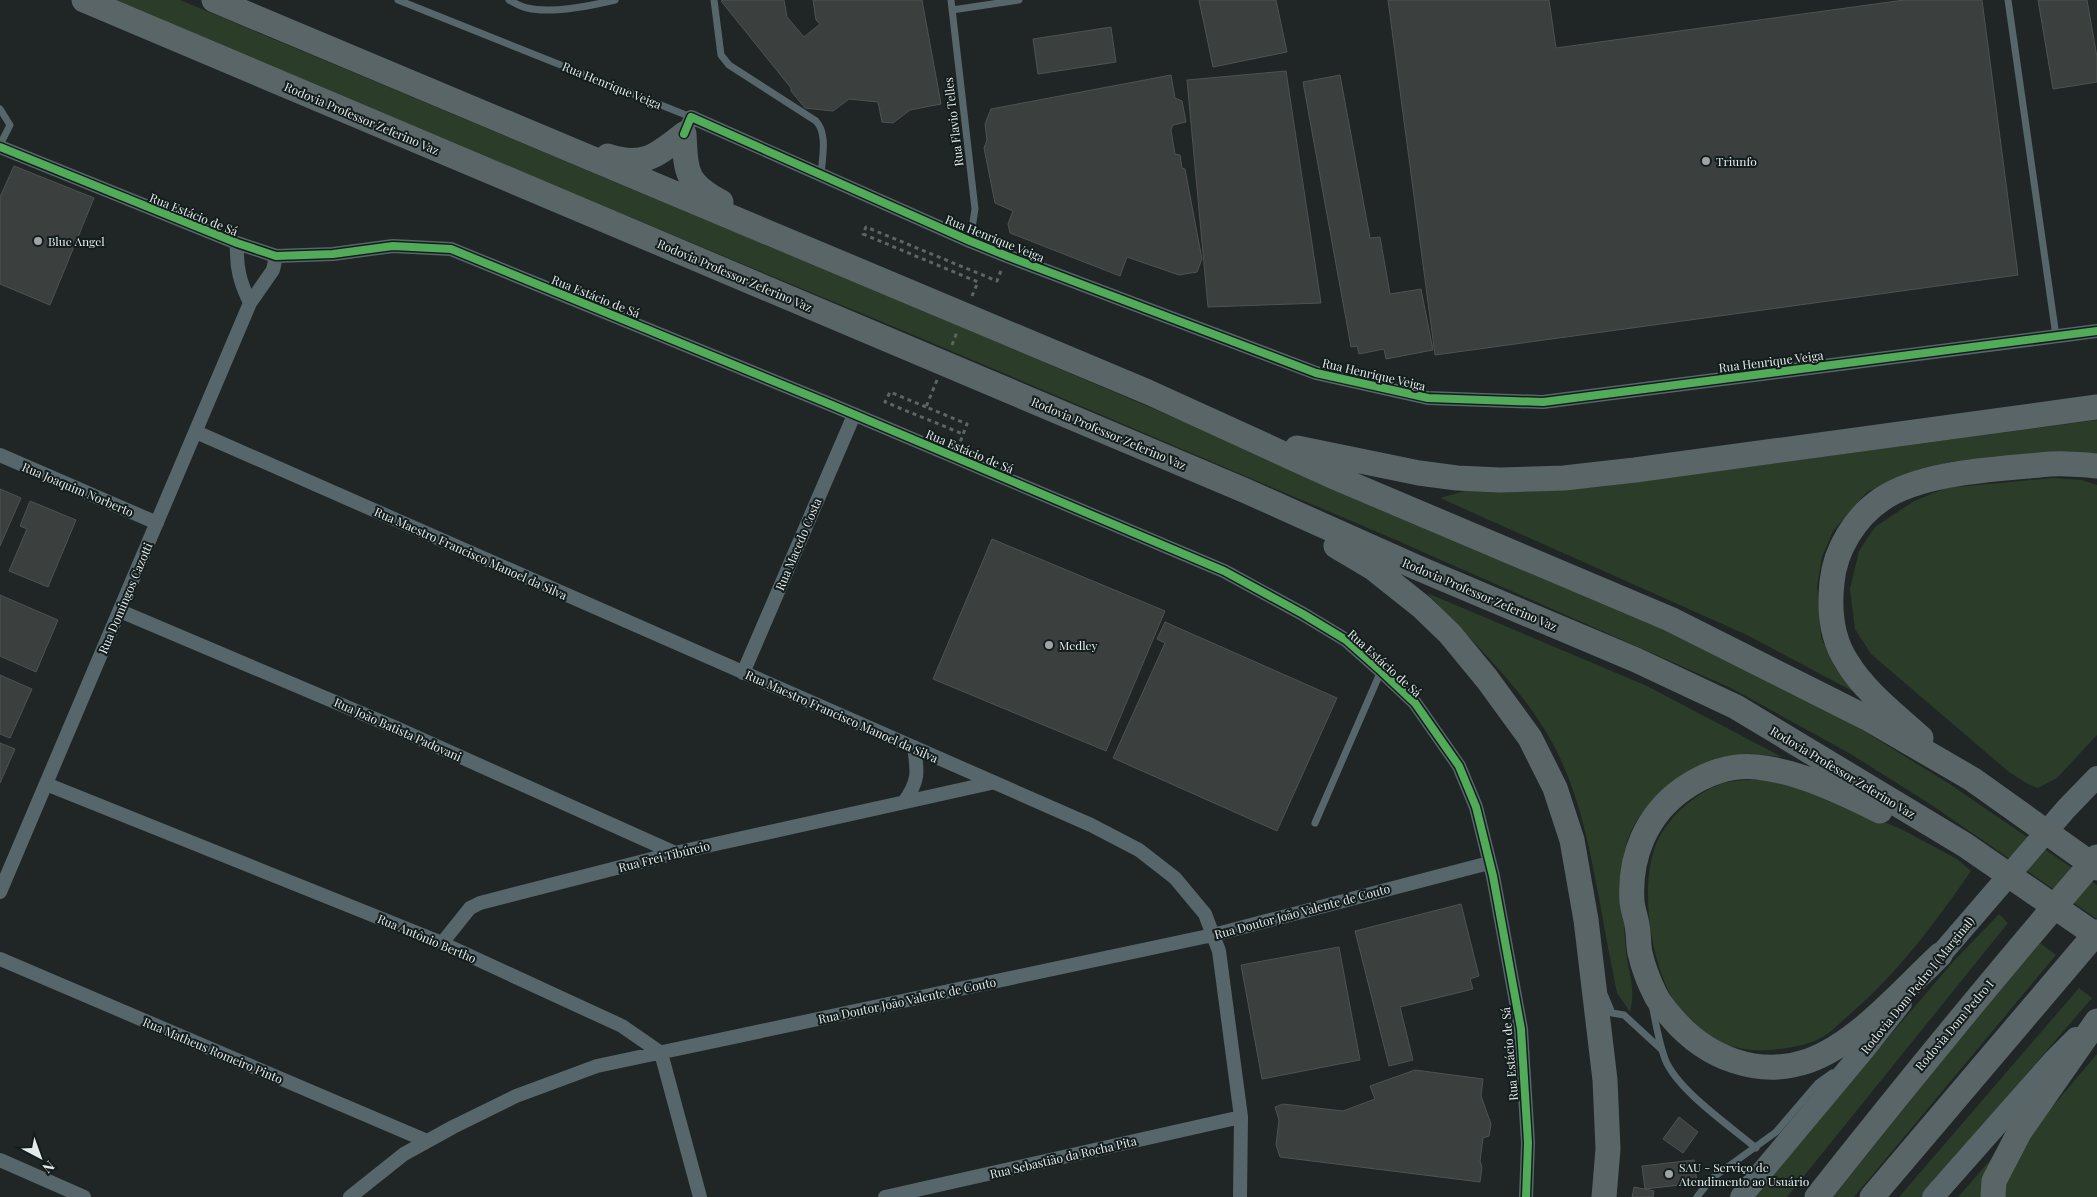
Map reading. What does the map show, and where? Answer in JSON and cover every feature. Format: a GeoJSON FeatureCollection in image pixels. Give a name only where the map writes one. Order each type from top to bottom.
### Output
{"type":"FeatureCollection","features":[{"type":"Feature","properties":{"kind":"highway","name":"Rodovia Professor Zeferino Vaz"},"geometry":{"type":"LineString","coordinates":[[84,0],[1246,491],[1418,568],[1636,660],[1736,707],[1965,846],[2097,934]]}},
{"type":"Feature","properties":{"kind":"highway"},"geometry":{"type":"LineString","coordinates":[[214,0],[1148,392],[1332,476],[1670,618],[1866,718],[1972,779]]}},
{"type":"Feature","properties":{"kind":"highway"},"geometry":{"type":"LineString","coordinates":[[498,119],[620,160],[635,162],[648,159],[661,152],[688,125]]}},
{"type":"Feature","properties":{"kind":"highway"},"geometry":{"type":"LineString","coordinates":[[688,125],[686,165],[689,175],[704,193],[811,251]]}},
{"type":"Feature","properties":{"kind":"highway"},"geometry":{"type":"LineString","coordinates":[[1148,392],[1303,450],[1418,473],[1457,478],[1500,480],[1564,478],[1635,470],[2097,407]]}},
{"type":"Feature","properties":{"kind":"highway"},"geometry":{"type":"LineString","coordinates":[[2097,466],[2065,463],[1948,476],[1910,486],[1881,500],[1851,531],[1840,549],[1833,570],[1830,599],[1834,631],[1847,662],[1878,699],[1924,741],[1972,779],[2097,868]]}},
{"type":"Feature","properties":{"kind":"highway"},"geometry":{"type":"LineString","coordinates":[[1246,491],[1380,574],[1422,607],[1450,634],[1488,679],[1530,738],[1555,788],[1572,840],[1580,879],[1605,1080],[1608,1149],[1604,1197]]}},
{"type":"Feature","properties":{"kind":"highway"},"geometry":{"type":"LineString","coordinates":[[1942,952],[1861,1030],[1836,1048],[1808,1060],[1782,1067],[1752,1066],[1724,1058],[1704,1047],[1684,1032],[1655,995],[1640,954],[1637,924],[1632,903],[1633,872],[1637,853],[1651,820],[1665,804],[1696,779],[1735,767],[1758,767],[1808,780],[1855,799],[1900,821],[1965,846]]}},
{"type":"Feature","properties":{"kind":"highway","name":"Rodovia Dom Pedro I (Marginal)"},"geometry":{"type":"LineString","coordinates":[[1741,1197],[1863,1052],[1942,952],[2097,776]]}},
{"type":"Feature","properties":{"kind":"highway","name":"Rodovia Dom Pedro I"},"geometry":{"type":"LineString","coordinates":[[1817,1197],[1915,1072],[2014,952],[2097,857]]}},
{"type":"Feature","properties":{"kind":"highway"},"geometry":{"type":"LineString","coordinates":[[1872,1197],[2097,934]]}},
{"type":"Feature","properties":{"kind":"highway"},"geometry":{"type":"LineString","coordinates":[[1934,1197],[2054,1060],[2097,1019]]}},
{"type":"Feature","properties":{"kind":"highway"},"geometry":{"type":"LineString","coordinates":[[1992,1197],[1994,1181],[2020,1131],[2097,1019]]}},
{"type":"Feature","properties":{"kind":"street","name":"Rua Henrique Veiga"},"geometry":{"type":"LineString","coordinates":[[688,125],[821,176],[970,241],[1316,373],[1428,398],[1543,402],[2097,331]]}},
{"type":"Feature","properties":{"kind":"street","name":"Rua Estácio de Sá"},"geometry":{"type":"LineString","coordinates":[[0,146],[238,243],[276,256],[333,254],[393,246],[451,248],[1224,571],[1346,640],[1415,703],[1459,766],[1476,807],[1493,876],[1521,1029],[1528,1143],[1526,1197]]}},
{"type":"Feature","properties":{"kind":"street"},"geometry":{"type":"LineString","coordinates":[[238,243],[236,262],[241,284],[250,303]]}},
{"type":"Feature","properties":{"kind":"street","name":"Rua Domingos Cazotti"},"geometry":{"type":"LineString","coordinates":[[0,892],[250,303],[273,270],[276,256]]}},
{"type":"Feature","properties":{"kind":"street","name":"Rua Macedo Costa"},"geometry":{"type":"LineString","coordinates":[[743,673],[854,415]]}},
{"type":"Feature","properties":{"kind":"street","name":"Rua Maestro Francisco Manoel da Silva"},"geometry":{"type":"LineString","coordinates":[[196,432],[914,747],[991,783],[1091,825],[1139,850],[1175,878],[1205,914],[1219,951],[1241,1117],[1240,1197]]}},
{"type":"Feature","properties":{"kind":"street","name":"Rua Joaquim Norberto"},"geometry":{"type":"LineString","coordinates":[[0,455],[157,523]]}},
{"type":"Feature","properties":{"kind":"street","name":"Rua João Batista Padovani"},"geometry":{"type":"LineString","coordinates":[[120,611],[394,727],[674,853]]}},
{"type":"Feature","properties":{"kind":"street"},"geometry":{"type":"LineString","coordinates":[[904,802],[915,786],[917,767],[914,747]]}},
{"type":"Feature","properties":{"kind":"street","name":"Rua Frei Tibúrcio"},"geometry":{"type":"LineString","coordinates":[[442,943],[475,905],[674,853],[991,783]]}},
{"type":"Feature","properties":{"kind":"street","name":"Rua Antônio Bertho"},"geometry":{"type":"LineString","coordinates":[[46,784],[442,943],[622,1026],[661,1053]]}},
{"type":"Feature","properties":{"kind":"street","name":"Rua Doutor João Valente de Couto"},"geometry":{"type":"LineString","coordinates":[[350,1197],[404,1154],[426,1141],[516,1096],[598,1066],[1213,934],[1489,863]]}},
{"type":"Feature","properties":{"kind":"street","name":"Rua Matheus Romeiro Pinto"},"geometry":{"type":"LineString","coordinates":[[0,959],[426,1141]]}},
{"type":"Feature","properties":{"kind":"street"},"geometry":{"type":"LineString","coordinates":[[661,1053],[700,1197]]}},
{"type":"Feature","properties":{"kind":"street","name":"Rua Sebastião da Rocha Pita"},"geometry":{"type":"LineString","coordinates":[[885,1197],[1241,1117]]}},
{"type":"Feature","properties":{"kind":"street"},"geometry":{"type":"LineString","coordinates":[[0,1160],[84,1197]]}},
{"type":"Feature","properties":{"kind":"lane","name":"Rua Henrique Veiga"},"geometry":{"type":"LineString","coordinates":[[398,0],[688,125]]}},
{"type":"Feature","properties":{"kind":"lane"},"geometry":{"type":"LineString","coordinates":[[509,0],[526,8],[539,9],[586,7],[615,0]]}},
{"type":"Feature","properties":{"kind":"lane"},"geometry":{"type":"LineString","coordinates":[[714,0],[720,55],[729,65],[821,126],[823,136],[821,176]]}},
{"type":"Feature","properties":{"kind":"lane","name":"Rua Flavio Telles"},"geometry":{"type":"LineString","coordinates":[[951,0],[975,209],[970,241]]}},
{"type":"Feature","properties":{"kind":"lane"},"geometry":{"type":"LineString","coordinates":[[952,10],[1020,0]]}},
{"type":"Feature","properties":{"kind":"lane"},"geometry":{"type":"LineString","coordinates":[[2008,0],[2056,336]]}},
{"type":"Feature","properties":{"kind":"lane"},"geometry":{"type":"LineString","coordinates":[[0,109],[10,124],[0,146]]}},
{"type":"Feature","properties":{"kind":"lane"},"geometry":{"type":"LineString","coordinates":[[1315,823],[1381,671]]}},
{"type":"Feature","properties":{"kind":"lane"},"geometry":{"type":"LineString","coordinates":[[1640,954],[1665,1060],[1674,1075],[1687,1089],[1756,1148]]}},
{"type":"Feature","properties":{"kind":"lane"},"geometry":{"type":"LineString","coordinates":[[1590,956],[1612,1013],[1624,1015],[1662,1050]]}},
{"type":"Feature","properties":{"kind":"lane"},"geometry":{"type":"LineString","coordinates":[[1697,1197],[1711,1179],[1776,1132],[1818,1083],[1863,1052]]}},
{"type":"Feature","properties":{"kind":"path"},"geometry":{"type":"LineString","coordinates":[[926,407],[890,392],[886,402],[963,434]]}},
{"type":"Feature","properties":{"kind":"green space"},"geometry":{"type":"Polygon","coordinates":[[[108,0],[180,0],[926,312],[1658,624],[1802,696],[1864,731],[1948,783],[2097,885],[2097,919],[1930,804],[1849,753],[1731,688],[1396,540],[916,336],[108,0]]]}},
{"type":"Feature","properties":{"kind":"green space"},"geometry":{"type":"Polygon","coordinates":[[[2097,420],[2097,456],[2021,455],[1954,461],[1905,475],[1867,492],[1833,531],[1822,557],[1817,586],[1821,637],[1834,666],[1858,694],[1747,635],[1440,498],[1468,490],[1521,492],[1598,487],[2097,420]]]}},
{"type":"Feature","properties":{"kind":"green space"},"geometry":{"type":"Polygon","coordinates":[[[2053,478],[2082,480],[2097,485],[2097,735],[2057,778],[2038,788],[2009,772],[1871,654],[1855,629],[1850,589],[1859,551],[1875,527],[1914,501],[1946,488],[2053,478]]]}},
{"type":"Feature","properties":{"kind":"green space"},"geometry":{"type":"Polygon","coordinates":[[[1427,593],[1647,686],[1782,757],[1745,754],[1710,762],[1676,780],[1648,805],[1637,820],[1626,845],[1622,873],[1626,952],[1632,989],[1630,1012],[1617,993],[1586,833],[1564,766],[1541,724],[1516,690],[1487,656],[1427,593]]]}},
{"type":"Feature","properties":{"kind":"green space"},"geometry":{"type":"Polygon","coordinates":[[[1747,780],[1768,780],[1822,795],[1903,830],[1957,859],[1971,871],[1944,910],[1899,965],[1867,999],[1835,1028],[1821,1038],[1809,1043],[1768,1050],[1734,1047],[1713,1039],[1694,1026],[1680,1010],[1668,990],[1659,965],[1652,939],[1649,912],[1648,886],[1651,862],[1657,842],[1669,822],[1686,804],[1717,785],[1747,780]]]}},
{"type":"Feature","properties":{"kind":"green space"},"geometry":{"type":"Polygon","coordinates":[[[1999,914],[2008,923],[1787,1197],[1755,1197],[1953,962],[1999,914]]]}},
{"type":"Feature","properties":{"kind":"green space"},"geometry":{"type":"Polygon","coordinates":[[[2040,943],[2056,955],[1854,1197],[1833,1197],[1942,1061],[2040,943]]]}},
{"type":"Feature","properties":{"kind":"green space"},"geometry":{"type":"Polygon","coordinates":[[[2079,988],[2092,998],[1921,1197],[1899,1197],[2079,988]]]}},
{"type":"Feature","properties":{"kind":"green space"},"geometry":{"type":"Polygon","coordinates":[[[2097,1054],[2097,1197],[2001,1197],[2006,1178],[2025,1139],[2097,1054]]]}},
{"type":"Feature","properties":{"kind":"green space"},"geometry":{"type":"Polygon","coordinates":[[[1993,1157],[1984,1197],[1958,1197],[1993,1157]]]}},
{"type":"Feature","properties":{"kind":"building"},"geometry":{"type":"Polygon","coordinates":[[[784,0],[787,17],[804,37],[820,24],[816,20],[813,0],[922,0],[941,104],[910,110],[893,123],[882,122],[878,102],[849,99],[833,111],[805,108],[721,1],[784,0]]]}},
{"type":"Feature","properties":{"kind":"building"},"geometry":{"type":"Polygon","coordinates":[[[1199,0],[1276,0],[1287,52],[1213,67],[1199,0]]]}},
{"type":"Feature","properties":{"kind":"building","name":"Triunfo"},"geometry":{"type":"Polygon","coordinates":[[[1388,0],[1549,0],[1556,48],[1904,0],[1982,0],[2018,275],[1435,355],[1388,0]]]}},
{"type":"Feature","properties":{"kind":"building"},"geometry":{"type":"Polygon","coordinates":[[[2038,0],[2087,0],[2097,57],[2097,82],[2053,89],[2038,0]]]}},
{"type":"Feature","properties":{"kind":"building"},"geometry":{"type":"Polygon","coordinates":[[[1111,27],[1116,62],[1038,74],[1033,39],[1111,27]]]}},
{"type":"Feature","properties":{"kind":"building"},"geometry":{"type":"Polygon","coordinates":[[[1286,71],[1321,303],[1208,307],[1187,80],[1286,71]]]}},
{"type":"Feature","properties":{"kind":"building"},"geometry":{"type":"Polygon","coordinates":[[[1171,75],[1175,98],[1182,101],[1186,122],[1173,125],[1171,130],[1175,154],[1180,155],[1182,168],[1185,169],[1202,259],[1197,272],[1179,275],[1127,257],[1120,276],[1010,233],[1008,224],[1013,211],[995,203],[984,148],[987,140],[985,124],[991,109],[1171,75]]]}},
{"type":"Feature","properties":{"kind":"building"},"geometry":{"type":"Polygon","coordinates":[[[1340,75],[1370,238],[1380,237],[1390,294],[1421,289],[1433,350],[1386,359],[1384,349],[1359,354],[1357,346],[1351,347],[1303,82],[1340,75]]]}},
{"type":"Feature","properties":{"kind":"building","name":"Blue Angel"},"geometry":{"type":"Polygon","coordinates":[[[14,166],[94,198],[50,305],[0,284],[0,197],[14,166]]]}},
{"type":"Feature","properties":{"kind":"building"},"geometry":{"type":"Polygon","coordinates":[[[0,489],[21,498],[0,546],[0,489]]]}},
{"type":"Feature","properties":{"kind":"building"},"geometry":{"type":"Polygon","coordinates":[[[30,501],[76,520],[48,587],[9,571],[27,529],[20,526],[30,501]]]}},
{"type":"Feature","properties":{"kind":"building","name":"Medley"},"geometry":{"type":"Polygon","coordinates":[[[992,539],[1165,611],[1106,751],[933,679],[992,539]]]}},
{"type":"Feature","properties":{"kind":"building"},"geometry":{"type":"Polygon","coordinates":[[[0,595],[58,620],[36,672],[0,656],[0,595]]]}},
{"type":"Feature","properties":{"kind":"building"},"geometry":{"type":"Polygon","coordinates":[[[1165,622],[1337,698],[1277,831],[1113,758],[1165,643],[1157,639],[1165,622]]]}},
{"type":"Feature","properties":{"kind":"building"},"geometry":{"type":"Polygon","coordinates":[[[0,675],[32,689],[10,738],[0,734],[0,675]]]}},
{"type":"Feature","properties":{"kind":"building"},"geometry":{"type":"Polygon","coordinates":[[[0,743],[15,749],[0,783],[0,743]]]}},
{"type":"Feature","properties":{"kind":"building"},"geometry":{"type":"Polygon","coordinates":[[[1461,904],[1479,976],[1470,979],[1473,989],[1400,1007],[1413,1060],[1389,1066],[1355,931],[1461,904]]]}},
{"type":"Feature","properties":{"kind":"building"},"geometry":{"type":"Polygon","coordinates":[[[1339,947],[1360,1060],[1262,1079],[1241,965],[1339,947]]]}},
{"type":"Feature","properties":{"kind":"building"},"geometry":{"type":"Polygon","coordinates":[[[1415,1070],[1483,1079],[1481,1096],[1491,1124],[1489,1136],[1483,1138],[1480,1182],[1280,1157],[1276,1145],[1279,1120],[1275,1107],[1283,1104],[1343,1111],[1375,1099],[1370,1086],[1415,1070]]]}},
{"type":"Feature","properties":{"kind":"building","name":"SAU - Serviço de Atendimento ao Usuário"},"geometry":{"type":"Polygon","coordinates":[[[1679,1117],[1698,1132],[1683,1153],[1663,1139],[1679,1117]]]}},
{"type":"Feature","properties":{"kind":"building","name":"SAU - Serviço de Atendimento ao Usuário"},"geometry":{"type":"Polygon","coordinates":[[[1694,1160],[1697,1183],[1645,1189],[1642,1166],[1694,1160]]]}},
{"type":"Feature","properties":{"kind":"building","name":"SAU - Serviço de Atendimento ao Usuário"},"geometry":{"type":"Polygon","coordinates":[[[1634,1187],[1654,1191],[1653,1197],[1632,1197],[1634,1187]]]}},
{"type":"Feature","properties":{"kind":"cycle path"},"geometry":{"type":"LineString","coordinates":[[684,134],[691,117],[1007,256],[1316,373],[1428,398],[1543,402],[2097,331]]}},
{"type":"Feature","properties":{"kind":"cycle path"},"geometry":{"type":"LineString","coordinates":[[0,147],[237,243],[276,256],[333,254],[393,246],[451,249],[832,405],[1224,571],[1346,640],[1415,703],[1459,766],[1476,807],[1493,876],[1521,1029],[1528,1143],[1526,1197]]}},
{"type":"Feature","properties":{"kind":"place","name":"Triunfo"},"geometry":{"type":"Point","coordinates":[1706,161]}},
{"type":"Feature","properties":{"kind":"place","name":"Blue Angel"},"geometry":{"type":"Point","coordinates":[38,241]}},
{"type":"Feature","properties":{"kind":"place","name":"Medley"},"geometry":{"type":"Point","coordinates":[1049,645]}},
{"type":"Feature","properties":{"kind":"place","name":"SAU - Serviço de Atendimento ao Usuário"},"geometry":{"type":"Point","coordinates":[1669,1174]}}]}
